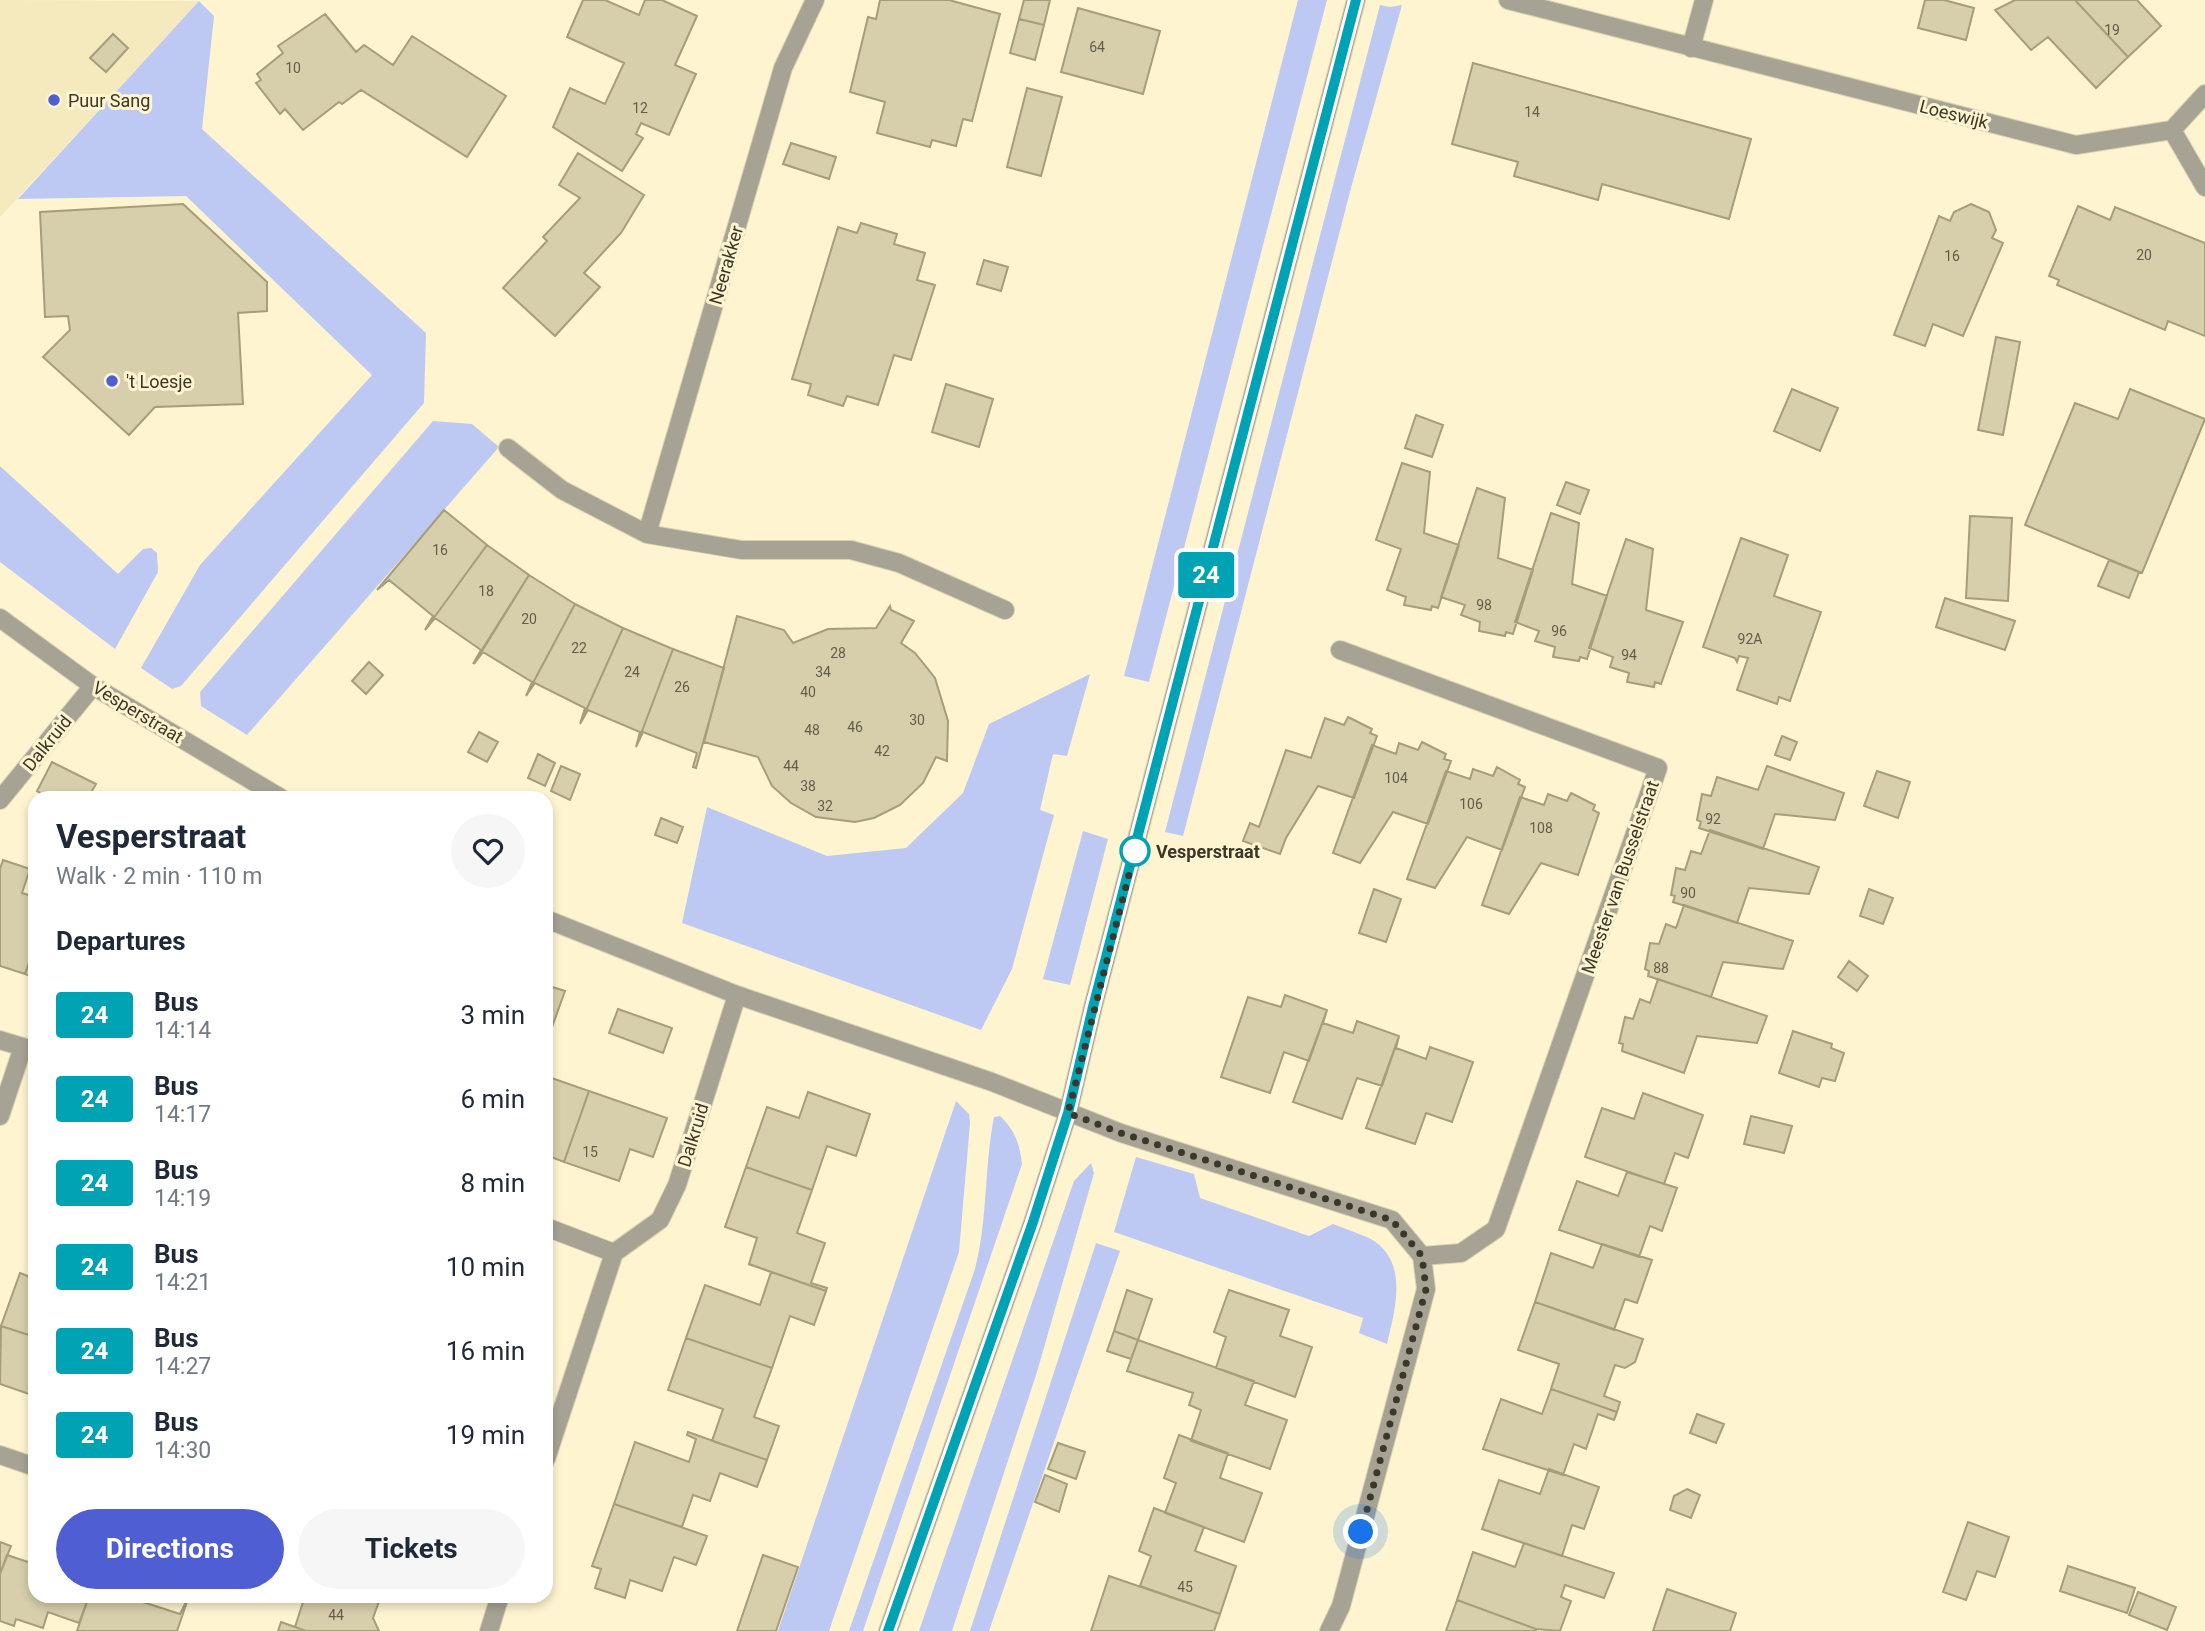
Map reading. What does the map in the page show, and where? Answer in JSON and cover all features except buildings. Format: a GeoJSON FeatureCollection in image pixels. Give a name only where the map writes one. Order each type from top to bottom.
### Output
{"type":"FeatureCollection","features":[{"type":"Feature","properties":{"kind":"street","name":"Neerakker"},"geometry":{"type":"LineString","coordinates":[[647,534],[783,68],[814,0]]}},
{"type":"Feature","properties":{"kind":"street"},"geometry":{"type":"LineString","coordinates":[[888,1631],[1068,1113],[1093,1007],[1356,0]]}},
{"type":"Feature","properties":{"kind":"street","name":"Loeswijk"},"geometry":{"type":"LineString","coordinates":[[1508,0],[2077,145],[2172,130]]}},
{"type":"Feature","properties":{"kind":"street"},"geometry":{"type":"LineString","coordinates":[[1691,48],[1704,0]]}},
{"type":"Feature","properties":{"kind":"street"},"geometry":{"type":"LineString","coordinates":[[2205,94],[2172,130],[2205,187]]}},
{"type":"Feature","properties":{"kind":"street"},"geometry":{"type":"LineString","coordinates":[[508,448],[562,490],[647,534],[742,550],[851,550],[899,563],[1006,610]]}},
{"type":"Feature","properties":{"kind":"street","name":"Vesperstraat"},"geometry":{"type":"LineString","coordinates":[[0,618],[93,686],[269,791]]}},
{"type":"Feature","properties":{"kind":"street","name":"Meester van Busselstraat"},"geometry":{"type":"LineString","coordinates":[[1340,650],[1658,768],[1496,1229],[1461,1253],[1422,1256]]}},
{"type":"Feature","properties":{"kind":"street","name":"Dalkruid"},"geometry":{"type":"LineString","coordinates":[[0,800],[93,686]]}},
{"type":"Feature","properties":{"kind":"street"},"geometry":{"type":"LineString","coordinates":[[553,922],[737,995],[992,1082],[1121,1133],[1392,1220],[1422,1256],[1426,1289],[1341,1606],[1329,1631]]}},
{"type":"Feature","properties":{"kind":"street","name":"Dalkruid"},"geometry":{"type":"LineString","coordinates":[[614,1253],[660,1220],[677,1185],[737,995]]}},
{"type":"Feature","properties":{"kind":"street"},"geometry":{"type":"LineString","coordinates":[[0,1040],[28,1049]]}},
{"type":"Feature","properties":{"kind":"street"},"geometry":{"type":"LineString","coordinates":[[0,1116],[28,1051]]}},
{"type":"Feature","properties":{"kind":"street"},"geometry":{"type":"LineString","coordinates":[[553,1230],[614,1253],[553,1438]]}},
{"type":"Feature","properties":{"kind":"street"},"geometry":{"type":"LineString","coordinates":[[0,1455],[28,1465]]}},
{"type":"Feature","properties":{"kind":"street"},"geometry":{"type":"LineString","coordinates":[[489,1631],[498,1603]]}},
{"type":"Feature","properties":{"kind":"shaded area","name":"Puur Sang"},"geometry":{"type":"Polygon","coordinates":[[[0,0],[199,1],[0,217],[0,0]]]}},
{"type":"Feature","properties":{"kind":"shaded area"},"geometry":{"type":"Polygon","coordinates":[[[1298,0],[1327,0],[1149,682],[1124,676],[1298,0]]]}},
{"type":"Feature","properties":{"kind":"shaded area"},"geometry":{"type":"Polygon","coordinates":[[[199,1],[214,16],[202,129],[426,333],[424,403],[181,686],[172,689],[141,668],[200,565],[372,375],[186,196],[18,199],[199,1]]]}},
{"type":"Feature","properties":{"kind":"shaded area"},"geometry":{"type":"Polygon","coordinates":[[[1380,5],[1402,5],[1351,188],[1183,836],[1165,832],[1380,5]]]}},
{"type":"Feature","properties":{"kind":"shaded area"},"geometry":{"type":"Polygon","coordinates":[[[433,421],[472,424],[499,447],[247,735],[201,706],[200,692],[433,421]]]}},
{"type":"Feature","properties":{"kind":"shaded area"},"geometry":{"type":"Polygon","coordinates":[[[0,466],[118,574],[143,549],[151,548],[157,553],[158,572],[115,649],[0,562],[0,466]]]}},
{"type":"Feature","properties":{"kind":"shaded area"},"geometry":{"type":"Polygon","coordinates":[[[1090,674],[1067,756],[1053,754],[1040,810],[1054,815],[1012,969],[981,1030],[682,923],[707,807],[827,856],[906,848],[963,793],[989,724],[1090,674]]]}},
{"type":"Feature","properties":{"kind":"shaded area"},"geometry":{"type":"Polygon","coordinates":[[[1083,831],[1108,839],[1070,985],[1043,979],[1083,831]]]}},
{"type":"Feature","properties":{"kind":"shaded area"},"geometry":{"type":"Polygon","coordinates":[[[956,1101],[969,1114],[970,1123],[959,1252],[829,1631],[778,1631],[956,1101]]]}},
{"type":"Feature","properties":{"kind":"shaded area"},"geometry":{"type":"Polygon","coordinates":[[[1000,1116],[1016,1138],[1022,1164],[863,1631],[849,1631],[975,1269],[982,1231],[994,1117],[1000,1116]]]}},
{"type":"Feature","properties":{"kind":"shaded area"},"geometry":{"type":"Polygon","coordinates":[[[1136,1157],[1194,1174],[1200,1198],[1309,1236],[1333,1224],[1369,1238],[1382,1247],[1395,1272],[1396,1286],[1396,1301],[1387,1344],[1359,1333],[1363,1318],[1114,1232],[1136,1157]]]}},
{"type":"Feature","properties":{"kind":"shaded area"},"geometry":{"type":"Polygon","coordinates":[[[1091,1163],[1094,1173],[1037,1372],[952,1631],[919,1631],[1074,1181],[1091,1163]]]}},
{"type":"Feature","properties":{"kind":"shaded area"},"geometry":{"type":"Polygon","coordinates":[[[1096,1243],[1120,1251],[989,1631],[970,1631],[1096,1243]]]}},
{"type":"Feature","properties":{"kind":"bus line","name":"24"},"geometry":{"type":"LineString","coordinates":[[888,1631],[1033,1222],[1068,1113],[1093,1007],[1356,0]]}},
{"type":"Feature","properties":{"kind":"place","name":"Puur Sang"},"geometry":{"type":"Point","coordinates":[54,100]}},
{"type":"Feature","properties":{"kind":"place","name":"'t Loesje"},"geometry":{"type":"Point","coordinates":[112,381]}},
{"type":"Feature","properties":{"kind":"place","name":"Vesperstraat"},"geometry":{"type":"Point","coordinates":[1135,851]}},
{"type":"Feature","properties":{"kind":"route"},"geometry":{"type":"LineString","coordinates":[[1135,851],[1068,1113],[1121,1133],[1392,1220],[1422,1256],[1426,1289],[1361,1532]]}}]}
